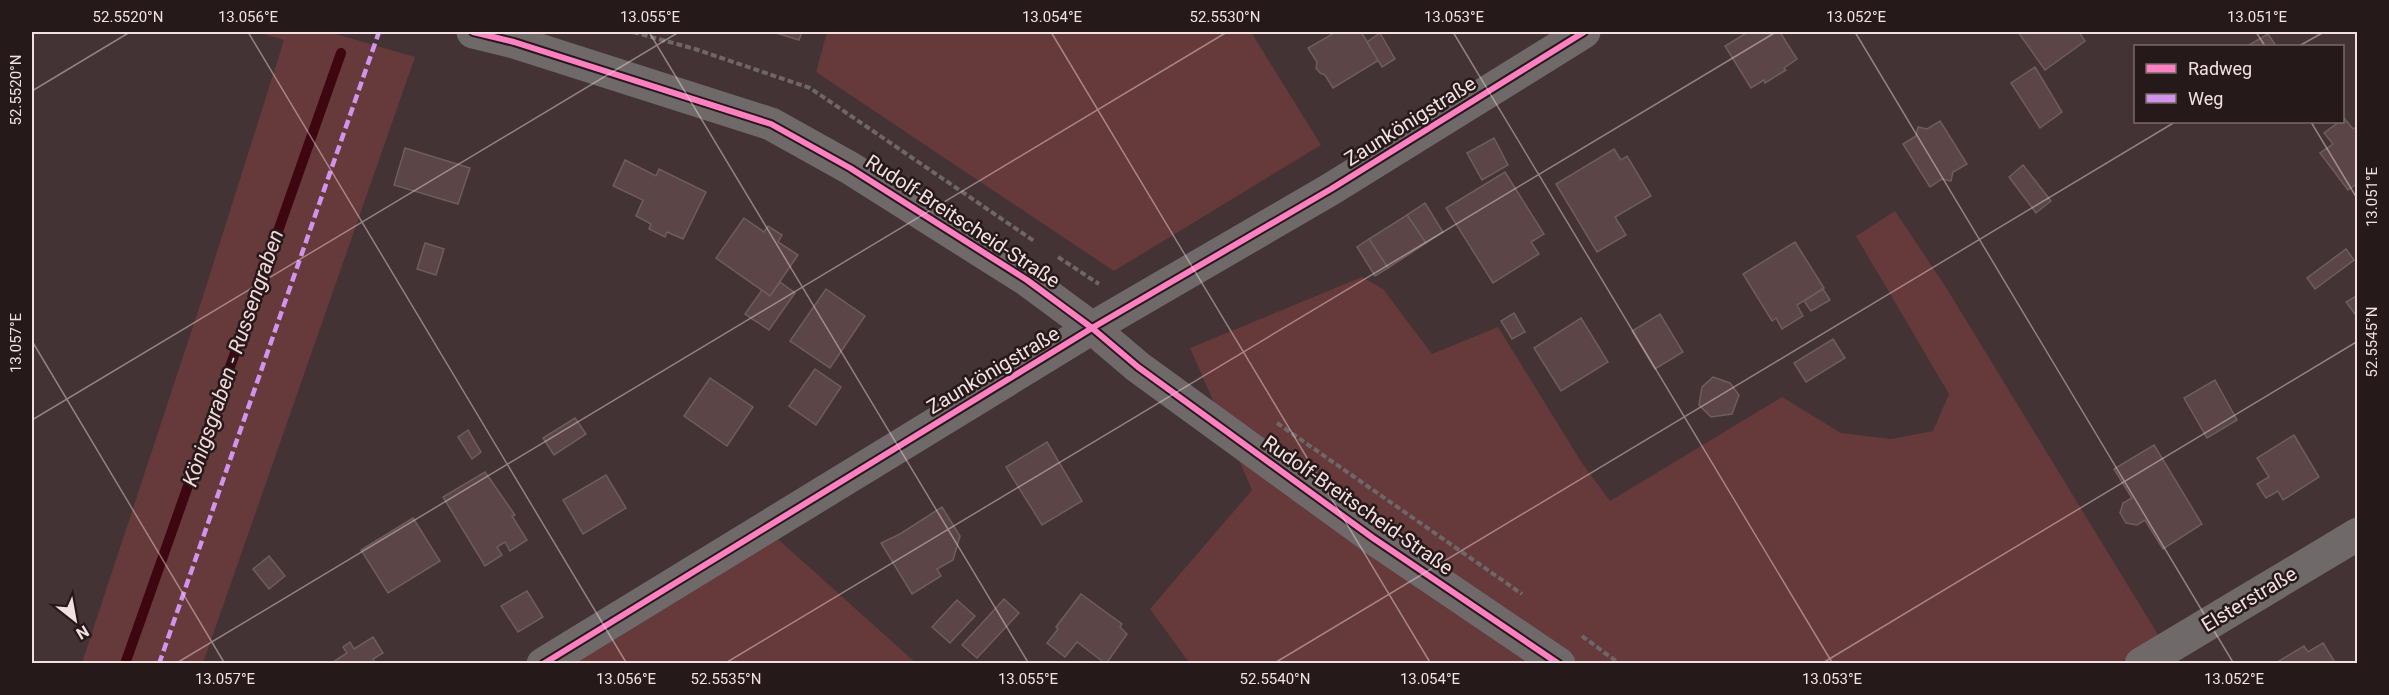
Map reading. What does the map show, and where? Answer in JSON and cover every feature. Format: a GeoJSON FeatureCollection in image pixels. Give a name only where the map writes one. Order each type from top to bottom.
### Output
{"type":"FeatureCollection","features":[{"type":"Feature","properties":{"kind":"street","name":"Rudolf-Breitscheid-Straße"},"geometry":{"type":"LineString","coordinates":[[473,32],[514,42],[771,124],[850,168],[1017,274],[1092,328],[1138,367],[1373,538],[1559,663]]}},
{"type":"Feature","properties":{"kind":"street","name":"Zaunkönigstraße"},"geometry":{"type":"LineString","coordinates":[[543,663],[1092,328],[1331,189],[1584,32]]}},
{"type":"Feature","properties":{"kind":"street","name":"Elsterstraße"},"geometry":{"type":"LineString","coordinates":[[2141,663],[2358,534]]}},
{"type":"Feature","properties":{"kind":"shaded area"},"geometry":{"type":"Polygon","coordinates":[[[257,32],[329,32],[415,57],[203,663],[82,663],[204,293],[284,40],[257,32]]]}},
{"type":"Feature","properties":{"kind":"shaded area"},"geometry":{"type":"Polygon","coordinates":[[[827,32],[1251,32],[1321,145],[1114,271],[816,72],[827,32]]]}},
{"type":"Feature","properties":{"kind":"shaded area"},"geometry":{"type":"Polygon","coordinates":[[[1895,211],[1947,289],[2160,638],[2117,664],[1190,664],[1150,609],[1252,490],[1190,348],[1362,277],[1383,289],[1432,354],[1498,327],[1582,463],[1610,501],[1782,397],[1841,433],[1891,439],[1933,431],[1949,394],[1856,236],[1895,211]]]}},
{"type":"Feature","properties":{"kind":"shaded area"},"geometry":{"type":"Polygon","coordinates":[[[770,532],[916,663],[549,664],[770,532]]]}},
{"type":"Feature","properties":{"kind":"building"},"geometry":{"type":"Polygon","coordinates":[[[773,32],[802,32],[799,40],[773,32]]]}},
{"type":"Feature","properties":{"kind":"building"},"geometry":{"type":"Polygon","coordinates":[[[1336,32],[1361,32],[1379,60],[1333,88],[1325,75],[1316,68],[1317,62],[1308,48],[1336,32]]]}},
{"type":"Feature","properties":{"kind":"building"},"geometry":{"type":"Polygon","coordinates":[[[1748,32],[1780,32],[1797,59],[1784,68],[1786,70],[1765,83],[1764,80],[1751,88],[1725,46],[1748,32]]]}},
{"type":"Feature","properties":{"kind":"building"},"geometry":{"type":"Polygon","coordinates":[[[2018,32],[2079,32],[2085,41],[2045,70],[2018,32]]]}},
{"type":"Feature","properties":{"kind":"building"},"geometry":{"type":"Polygon","coordinates":[[[1380,33],[1395,59],[1382,67],[1367,42],[1380,33]]]}},
{"type":"Feature","properties":{"kind":"building"},"geometry":{"type":"Polygon","coordinates":[[[2268,34],[2275,45],[2249,45],[2268,34]]]}},
{"type":"Feature","properties":{"kind":"building"},"geometry":{"type":"Polygon","coordinates":[[[2035,67],[2062,112],[2040,128],[2011,83],[2035,67]]]}},
{"type":"Feature","properties":{"kind":"building"},"geometry":{"type":"Polygon","coordinates":[[[2344,118],[2353,129],[2358,125],[2358,183],[2348,190],[2320,153],[2333,144],[2324,133],[2338,123],[2344,123],[2344,118]]]}},
{"type":"Feature","properties":{"kind":"building"},"geometry":{"type":"Polygon","coordinates":[[[1940,121],[1967,164],[1953,172],[1951,181],[1942,179],[1930,187],[1903,144],[1916,136],[1918,127],[1927,129],[1940,121]]]}},
{"type":"Feature","properties":{"kind":"building"},"geometry":{"type":"Polygon","coordinates":[[[1494,138],[1508,165],[1482,180],[1467,153],[1494,138]]]}},
{"type":"Feature","properties":{"kind":"building"},"geometry":{"type":"Polygon","coordinates":[[[405,148],[470,168],[458,204],[394,185],[405,148]]]}},
{"type":"Feature","properties":{"kind":"building"},"geometry":{"type":"Polygon","coordinates":[[[1614,149],[1621,160],[1627,156],[1651,196],[1615,217],[1626,235],[1597,252],[1556,184],[1614,149]]]}},
{"type":"Feature","properties":{"kind":"building"},"geometry":{"type":"Polygon","coordinates":[[[625,160],[656,176],[659,169],[706,192],[683,239],[667,232],[665,237],[649,229],[651,224],[636,216],[643,200],[613,186],[625,160]]]}},
{"type":"Feature","properties":{"kind":"building"},"geometry":{"type":"Polygon","coordinates":[[[2023,165],[2051,201],[2036,213],[2009,177],[2023,165]]]}},
{"type":"Feature","properties":{"kind":"building"},"geometry":{"type":"Polygon","coordinates":[[[1505,172],[1544,234],[1531,242],[1539,254],[1493,283],[1446,208],[1505,172]]]}},
{"type":"Feature","properties":{"kind":"building"},"geometry":{"type":"Polygon","coordinates":[[[1425,203],[1443,232],[1426,243],[1407,215],[1425,203]]]}},
{"type":"Feature","properties":{"kind":"building"},"geometry":{"type":"Polygon","coordinates":[[[1407,215],[1426,243],[1388,268],[1369,239],[1407,215]]]}},
{"type":"Feature","properties":{"kind":"building"},"geometry":{"type":"Polygon","coordinates":[[[744,218],[764,232],[768,226],[782,235],[778,242],[798,255],[770,296],[716,258],[744,218]]]}},
{"type":"Feature","properties":{"kind":"building"},"geometry":{"type":"Polygon","coordinates":[[[1369,239],[1388,268],[1375,276],[1357,247],[1369,239]]]}},
{"type":"Feature","properties":{"kind":"building"},"geometry":{"type":"Polygon","coordinates":[[[1795,242],[1824,288],[1797,305],[1803,316],[1782,329],[1776,318],[1772,321],[1743,274],[1795,242]]]}},
{"type":"Feature","properties":{"kind":"building"},"geometry":{"type":"Polygon","coordinates":[[[425,243],[444,249],[436,275],[417,269],[425,243]]]}},
{"type":"Feature","properties":{"kind":"building"},"geometry":{"type":"Polygon","coordinates":[[[2346,249],[2354,260],[2315,289],[2307,278],[2346,249]]]}},
{"type":"Feature","properties":{"kind":"building"},"geometry":{"type":"Polygon","coordinates":[[[780,282],[795,293],[769,330],[745,314],[762,290],[770,296],[780,282]]]}},
{"type":"Feature","properties":{"kind":"building"},"geometry":{"type":"Polygon","coordinates":[[[826,289],[865,316],[830,368],[790,341],[826,289]]]}},
{"type":"Feature","properties":{"kind":"building"},"geometry":{"type":"Polygon","coordinates":[[[1823,289],[1830,300],[1811,311],[1804,301],[1823,289]]]}},
{"type":"Feature","properties":{"kind":"building"},"geometry":{"type":"Polygon","coordinates":[[[2358,295],[2358,318],[2346,302],[2358,295]]]}},
{"type":"Feature","properties":{"kind":"building"},"geometry":{"type":"Polygon","coordinates":[[[1514,313],[1525,332],[1512,339],[1501,321],[1514,313]]]}},
{"type":"Feature","properties":{"kind":"building"},"geometry":{"type":"Polygon","coordinates":[[[1660,314],[1683,352],[1655,369],[1632,331],[1660,314]]]}},
{"type":"Feature","properties":{"kind":"building"},"geometry":{"type":"Polygon","coordinates":[[[1581,318],[1608,362],[1561,391],[1534,348],[1581,318]]]}},
{"type":"Feature","properties":{"kind":"building"},"geometry":{"type":"Polygon","coordinates":[[[1833,339],[1845,358],[1806,382],[1794,363],[1833,339]]]}},
{"type":"Feature","properties":{"kind":"building"},"geometry":{"type":"Polygon","coordinates":[[[815,369],[841,387],[816,425],[789,406],[815,369]]]}},
{"type":"Feature","properties":{"kind":"building"},"geometry":{"type":"Polygon","coordinates":[[[1713,377],[1730,383],[1739,395],[1732,414],[1711,417],[1699,405],[1702,387],[1713,377]]]}},
{"type":"Feature","properties":{"kind":"building"},"geometry":{"type":"Polygon","coordinates":[[[710,378],[753,407],[727,446],[684,416],[710,378]]]}},
{"type":"Feature","properties":{"kind":"building"},"geometry":{"type":"Polygon","coordinates":[[[2215,380],[2237,420],[2207,438],[2184,398],[2215,380]]]}},
{"type":"Feature","properties":{"kind":"building"},"geometry":{"type":"Polygon","coordinates":[[[575,418],[586,434],[554,455],[543,438],[575,418]]]}},
{"type":"Feature","properties":{"kind":"building"},"geometry":{"type":"Polygon","coordinates":[[[468,430],[481,452],[472,459],[458,437],[468,430]]]}},
{"type":"Feature","properties":{"kind":"building"},"geometry":{"type":"Polygon","coordinates":[[[2294,435],[2319,477],[2283,500],[2278,491],[2266,498],[2257,484],[2269,477],[2257,458],[2294,435]]]}},
{"type":"Feature","properties":{"kind":"building"},"geometry":{"type":"Polygon","coordinates":[[[1047,442],[1082,501],[1042,525],[1006,467],[1047,442]]]}},
{"type":"Feature","properties":{"kind":"building"},"geometry":{"type":"Polygon","coordinates":[[[2154,445],[2202,524],[2163,549],[2145,520],[2137,525],[2126,523],[2120,513],[2123,503],[2132,498],[2114,469],[2154,445]]]}},
{"type":"Feature","properties":{"kind":"building"},"geometry":{"type":"Polygon","coordinates":[[[485,472],[515,515],[512,516],[527,540],[510,551],[505,542],[497,547],[502,555],[485,566],[443,497],[485,472]]]}},
{"type":"Feature","properties":{"kind":"building"},"geometry":{"type":"Polygon","coordinates":[[[606,475],[626,508],[583,534],[563,500],[606,475]]]}},
{"type":"Feature","properties":{"kind":"building"},"geometry":{"type":"Polygon","coordinates":[[[942,507],[960,536],[953,560],[937,569],[941,576],[912,594],[881,543],[900,534],[942,507]]]}},
{"type":"Feature","properties":{"kind":"building"},"geometry":{"type":"Polygon","coordinates":[[[413,518],[440,561],[388,593],[361,550],[413,518]]]}},
{"type":"Feature","properties":{"kind":"building"},"geometry":{"type":"Polygon","coordinates":[[[269,556],[285,576],[269,589],[253,569],[269,556]]]}},
{"type":"Feature","properties":{"kind":"building"},"geometry":{"type":"Polygon","coordinates":[[[527,591],[543,617],[518,632],[501,606],[527,591]]]}},
{"type":"Feature","properties":{"kind":"building"},"geometry":{"type":"Polygon","coordinates":[[[1081,594],[1122,624],[1120,627],[1127,634],[1106,664],[1077,642],[1065,657],[1047,643],[1081,594]]]}},
{"type":"Feature","properties":{"kind":"building"},"geometry":{"type":"Polygon","coordinates":[[[1004,599],[1019,613],[977,658],[962,645],[1004,599]]]}},
{"type":"Feature","properties":{"kind":"building"},"geometry":{"type":"Polygon","coordinates":[[[957,600],[975,616],[950,643],[932,627],[957,600]]]}},
{"type":"Feature","properties":{"kind":"building"},"geometry":{"type":"Polygon","coordinates":[[[373,637],[383,653],[373,659],[376,664],[330,664],[347,653],[343,647],[350,642],[354,649],[373,637]]]}},
{"type":"Feature","properties":{"kind":"building"},"geometry":{"type":"Polygon","coordinates":[[[2323,643],[2336,664],[2274,664],[2304,646],[2308,652],[2323,643]]]}},
{"type":"Feature","properties":{"kind":"waterway","name":"Königsgraben - Russengraben"},"geometry":{"type":"LineString","coordinates":[[125,664],[341,53]]}},
{"type":"Feature","properties":{"kind":"marked path"},"geometry":{"type":"LineString","coordinates":[[159,664],[379,32]]}},
{"type":"Feature","properties":{"kind":"cycle path"},"geometry":{"type":"LineString","coordinates":[[473,32],[514,42],[771,124],[850,168],[1027,280],[1092,328],[1138,367],[1373,538],[1559,664]]}},
{"type":"Feature","properties":{"kind":"cycle path"},"geometry":{"type":"LineString","coordinates":[[543,664],[1092,328],[1331,189],[1584,32]]}}]}
